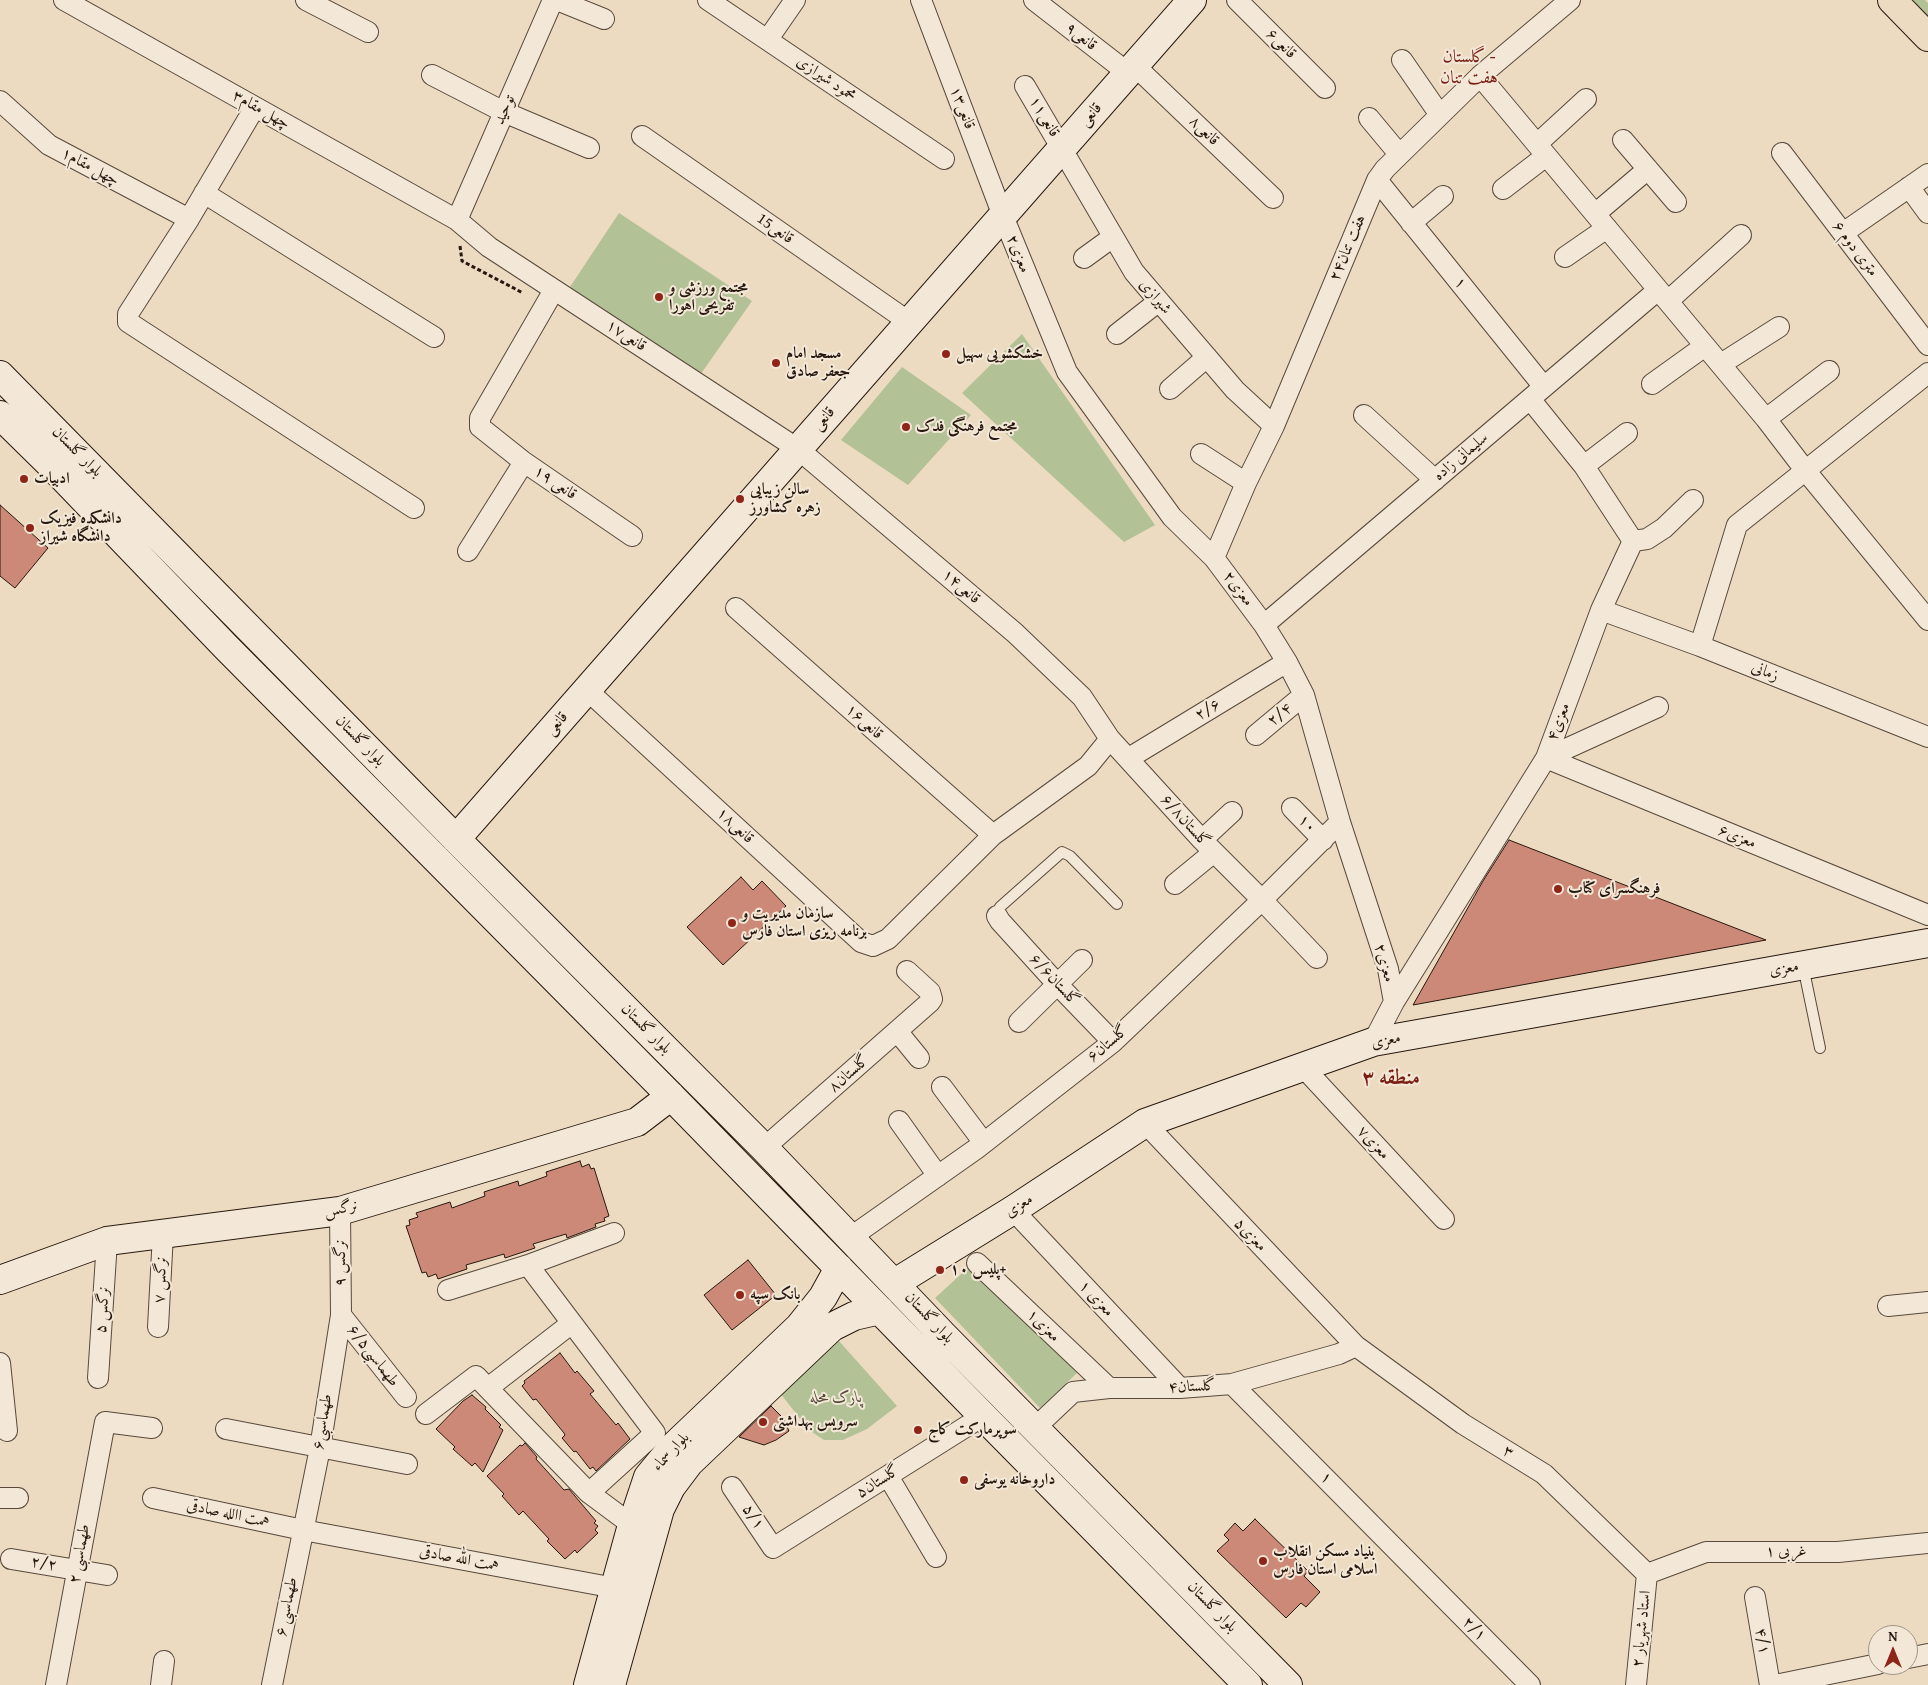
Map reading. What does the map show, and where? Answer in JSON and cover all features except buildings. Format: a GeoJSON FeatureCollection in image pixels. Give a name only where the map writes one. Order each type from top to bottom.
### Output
{"type":"FeatureCollection","features":[{"type":"Feature","properties":{"kind":"main road"},"geometry":{"type":"LineString","coordinates":[[1892,0],[1928,36]]}},
{"type":"Feature","properties":{"kind":"street","name":"چهل مقام۳"},"geometry":{"type":"LineString","coordinates":[[64,0],[457,220]]}},
{"type":"Feature","properties":{"kind":"street"},"geometry":{"type":"LineString","coordinates":[[306,0],[368,32]]}},
{"type":"Feature","properties":{"kind":"street"},"geometry":{"type":"LineString","coordinates":[[555,0],[604,19]]}},
{"type":"Feature","properties":{"kind":"street","name":"توحید"},"geometry":{"type":"LineString","coordinates":[[457,220],[555,0]]}},
{"type":"Feature","properties":{"kind":"street","name":"محمود شیرازی"},"geometry":{"type":"LineString","coordinates":[[708,0],[944,159]]}},
{"type":"Feature","properties":{"kind":"street"},"geometry":{"type":"LineString","coordinates":[[768,40],[795,0]]}},
{"type":"Feature","properties":{"kind":"street","name":"۱۳قانعی"},"geometry":{"type":"LineString","coordinates":[[921,0],[1003,216]]}},
{"type":"Feature","properties":{"kind":"street","name":"۹قانعی"},"geometry":{"type":"LineString","coordinates":[[1034,0],[1131,69]]}},
{"type":"Feature","properties":{"kind":"street","name":"قانعی"},"geometry":{"type":"LineString","coordinates":[[456,839],[1192,0]]}},
{"type":"Feature","properties":{"kind":"street","name":"۶قانعی"},"geometry":{"type":"LineString","coordinates":[[1237,0],[1325,88]]}},
{"type":"Feature","properties":{"kind":"street","name":"هفت تنان۲۴"},"geometry":{"type":"LineString","coordinates":[[1214,558],[1246,483],[1274,426],[1377,180],[1384,169],[1480,76],[1570,0]]}},
{"type":"Feature","properties":{"kind":"street"},"geometry":{"type":"LineString","coordinates":[[1402,60],[1440,115]]}},
{"type":"Feature","properties":{"kind":"street","name":"۸قانعی"},"geometry":{"type":"LineString","coordinates":[[1131,69],[1273,198]]}},
{"type":"Feature","properties":{"kind":"street"},"geometry":{"type":"LineString","coordinates":[[432,76],[504,112],[589,148]]}},
{"type":"Feature","properties":{"kind":"street"},"geometry":{"type":"LineString","coordinates":[[1480,76],[1706,346],[1928,620]]}},
{"type":"Feature","properties":{"kind":"street","name":"۱۱قانعی"},"geometry":{"type":"LineString","coordinates":[[1025,86],[1062,148]]}},
{"type":"Feature","properties":{"kind":"street"},"geometry":{"type":"LineString","coordinates":[[1503,189],[1586,99]]}},
{"type":"Feature","properties":{"kind":"street","name":"چهل مقام۱"},"geometry":{"type":"LineString","coordinates":[[0,101],[49,145],[189,219]]}},
{"type":"Feature","properties":{"kind":"street"},"geometry":{"type":"LineString","coordinates":[[255,107],[189,219],[128,314],[128,322],[414,508]]}},
{"type":"Feature","properties":{"kind":"street"},"geometry":{"type":"LineString","coordinates":[[1369,118],[1399,154]]}},
{"type":"Feature","properties":{"kind":"street","name":"15قانعی"},"geometry":{"type":"LineString","coordinates":[[642,136],[909,322]]}},
{"type":"Feature","properties":{"kind":"street"},"geometry":{"type":"LineString","coordinates":[[1623,140],[1676,202]]}},
{"type":"Feature","properties":{"kind":"street","name":"شیرازی"},"geometry":{"type":"LineString","coordinates":[[1062,148],[1134,272],[1235,390],[1274,426]]}},
{"type":"Feature","properties":{"kind":"street","name":"۶ متری دوم"},"geometry":{"type":"LineString","coordinates":[[1782,153],[1928,346]]}},
{"type":"Feature","properties":{"kind":"street"},"geometry":{"type":"LineString","coordinates":[[1565,257],[1648,169]]}},
{"type":"Feature","properties":{"kind":"street"},"geometry":{"type":"LineString","coordinates":[[1843,233],[1928,174]]}},
{"type":"Feature","properties":{"kind":"street","name":"۱"},"geometry":{"type":"LineString","coordinates":[[1377,180],[1537,393]]}},
{"type":"Feature","properties":{"kind":"street"},"geometry":{"type":"LineString","coordinates":[[1908,187],[1928,213]]}},
{"type":"Feature","properties":{"kind":"street"},"geometry":{"type":"LineString","coordinates":[[204,193],[434,337]]}},
{"type":"Feature","properties":{"kind":"street"},"geometry":{"type":"LineString","coordinates":[[1411,223],[1442,196]]}},
{"type":"Feature","properties":{"kind":"street","name":"۲معزی"},"geometry":{"type":"LineString","coordinates":[[1003,216],[1067,372],[1172,517],[1214,558],[1264,625],[1287,662],[1304,695],[1340,822],[1388,969],[1394,1002]]}},
{"type":"Feature","properties":{"kind":"street","name":"۱۷قانعی"},"geometry":{"type":"LineString","coordinates":[[457,220],[489,247],[798,449]]}},
{"type":"Feature","properties":{"kind":"street","name":"سلیمانی زاده"},"geometry":{"type":"LineString","coordinates":[[1264,625],[1537,393],[1742,235]]}},
{"type":"Feature","properties":{"kind":"street"},"geometry":{"type":"LineString","coordinates":[[1084,258],[1113,237]]}},
{"type":"Feature","properties":{"kind":"street","name":"قانعی ۱۹"},"geometry":{"type":"LineString","coordinates":[[554,290],[480,418],[480,427],[524,462],[632,536]]}},
{"type":"Feature","properties":{"kind":"street"},"geometry":{"type":"LineString","coordinates":[[1116,334],[1159,301]]}},
{"type":"Feature","properties":{"kind":"street"},"geometry":{"type":"LineString","coordinates":[[1720,364],[1778,327]]}},
{"type":"Feature","properties":{"kind":"street"},"geometry":{"type":"LineString","coordinates":[[1652,384],[1706,346]]}},
{"type":"Feature","properties":{"kind":"street"},"geometry":{"type":"LineString","coordinates":[[1170,389],[1207,357]]}},
{"type":"Feature","properties":{"kind":"street"},"geometry":{"type":"LineString","coordinates":[[1766,419],[1829,370]]}},
{"type":"Feature","properties":{"kind":"street"},"geometry":{"type":"LineString","coordinates":[[1700,646],[1737,526],[1928,373]]}},
{"type":"Feature","properties":{"kind":"street","name":"بلوار گلستان"},"geometry":{"type":"LineString","coordinates":[[0,375],[456,839],[764,1148],[944,1336],[1036,1427],[1288,1685]]}},
{"type":"Feature","properties":{"kind":"street"},"geometry":{"type":"LineString","coordinates":[[1537,393],[1633,541],[1647,539],[1664,528],[1693,500]]}},
{"type":"Feature","properties":{"kind":"street","name":"بلوار گلستان"},"geometry":{"type":"LineString","coordinates":[[0,415],[1248,1685]]}},
{"type":"Feature","properties":{"kind":"street"},"geometry":{"type":"LineString","coordinates":[[1364,415],[1435,480]]}},
{"type":"Feature","properties":{"kind":"street"},"geometry":{"type":"LineString","coordinates":[[1584,466],[1627,433]]}},
{"type":"Feature","properties":{"kind":"street"},"geometry":{"type":"LineString","coordinates":[[52,466],[71,446]]}},
{"type":"Feature","properties":{"kind":"street","name":"۱۴قانعی"},"geometry":{"type":"LineString","coordinates":[[798,449],[1015,633],[1082,697],[1110,739]]}},
{"type":"Feature","properties":{"kind":"street"},"geometry":{"type":"LineString","coordinates":[[1201,454],[1246,483]]}},
{"type":"Feature","properties":{"kind":"street"},"geometry":{"type":"LineString","coordinates":[[468,551],[524,462]]}},
{"type":"Feature","properties":{"kind":"street","name":"۴معزی"},"geometry":{"type":"LineString","coordinates":[[1373,1042],[1394,1002],[1546,758],[1601,610],[1633,541]]}},
{"type":"Feature","properties":{"kind":"street","name":"۱۶قانعی"},"geometry":{"type":"LineString","coordinates":[[736,608],[993,835]]}},
{"type":"Feature","properties":{"kind":"street","name":"زمانی"},"geometry":{"type":"LineString","coordinates":[[1601,610],[1700,646],[1928,737]]}},
{"type":"Feature","properties":{"kind":"street"},"geometry":{"type":"LineString","coordinates":[[226,647],[246,625]]}},
{"type":"Feature","properties":{"kind":"street","name":"۲/۶"},"geometry":{"type":"LineString","coordinates":[[1129,758],[1287,662]]}},
{"type":"Feature","properties":{"kind":"street","name":"۱۸قانعی"},"geometry":{"type":"LineString","coordinates":[[587,690],[861,942],[873,946],[888,939],[993,835]]}},
{"type":"Feature","properties":{"kind":"street","name":"۲/۴"},"geometry":{"type":"LineString","coordinates":[[1256,735],[1304,695]]}},
{"type":"Feature","properties":{"kind":"street"},"geometry":{"type":"LineString","coordinates":[[1546,758],[1658,707]]}},
{"type":"Feature","properties":{"kind":"street"},"geometry":{"type":"LineString","coordinates":[[993,835],[1088,766],[1110,739]]}},
{"type":"Feature","properties":{"kind":"street","name":"۶/۸گلستان"},"geometry":{"type":"LineString","coordinates":[[1110,739],[1208,846],[1317,958]]}},
{"type":"Feature","properties":{"kind":"street","name":"۶معزی"},"geometry":{"type":"LineString","coordinates":[[1546,758],[1928,915]]}},
{"type":"Feature","properties":{"kind":"street","name":"۱۰"},"geometry":{"type":"LineString","coordinates":[[1292,808],[1323,840]]}},
{"type":"Feature","properties":{"kind":"street"},"geometry":{"type":"LineString","coordinates":[[1175,884],[1208,846],[1232,812]]}},
{"type":"Feature","properties":{"kind":"street","name":"گلستان۶"},"geometry":{"type":"LineString","coordinates":[[851,1237],[984,1143],[1113,1042],[1262,900],[1340,822]]}},
{"type":"Feature","properties":{"kind":"street","name":"۶/۶گلستان"},"geometry":{"type":"LineString","coordinates":[[997,916],[1058,985],[1113,1042]]}},
{"type":"Feature","properties":{"kind":"street","name":"معزی"},"geometry":{"type":"LineString","coordinates":[[895,1283],[1145,1124],[1373,1042],[1928,943]]}},
{"type":"Feature","properties":{"kind":"street"},"geometry":{"type":"LineString","coordinates":[[1019,1022],[1082,960]]}},
{"type":"Feature","properties":{"kind":"street","name":"گلستان۸"},"geometry":{"type":"LineString","coordinates":[[764,1148],[932,999],[930,992],[907,971]]}},
{"type":"Feature","properties":{"kind":"street"},"geometry":{"type":"LineString","coordinates":[[897,1031],[919,1058]]}},
{"type":"Feature","properties":{"kind":"street","name":"۷معزی"},"geometry":{"type":"LineString","coordinates":[[1302,1067],[1444,1219]]}},
{"type":"Feature","properties":{"kind":"street"},"geometry":{"type":"LineString","coordinates":[[942,1088],[984,1143]]}},
{"type":"Feature","properties":{"kind":"street","name":"نرگس"},"geometry":{"type":"LineString","coordinates":[[0,1280],[107,1241],[340,1211],[637,1122],[671,1096]]}},
{"type":"Feature","properties":{"kind":"street"},"geometry":{"type":"LineString","coordinates":[[899,1121],[938,1176]]}},
{"type":"Feature","properties":{"kind":"street","name":"۵معزی"},"geometry":{"type":"LineString","coordinates":[[1145,1124],[1356,1346]]}},
{"type":"Feature","properties":{"kind":"street","name":"معزی ۱"},"geometry":{"type":"LineString","coordinates":[[1012,1210],[1180,1388]]}},
{"type":"Feature","properties":{"kind":"street","name":"۹ نرگس"},"geometry":{"type":"LineString","coordinates":[[340,1211],[341,1315]]}},
{"type":"Feature","properties":{"kind":"street"},"geometry":{"type":"LineString","coordinates":[[448,1290],[528,1265],[614,1233]]}},
{"type":"Feature","properties":{"kind":"street","name":"۷ نرگس"},"geometry":{"type":"LineString","coordinates":[[158,1327],[163,1234]]}},
{"type":"Feature","properties":{"kind":"street","name":"۵ نرگس"},"geometry":{"type":"LineString","coordinates":[[98,1378],[107,1241]]}},
{"type":"Feature","properties":{"kind":"street","name":"۱معزی"},"geometry":{"type":"LineString","coordinates":[[977,1263],[1109,1388]]}},
{"type":"Feature","properties":{"kind":"street"},"geometry":{"type":"LineString","coordinates":[[528,1265],[655,1433],[589,1493]]}},
{"type":"Feature","properties":{"kind":"street","name":"بلوار سماء"},"geometry":{"type":"LineString","coordinates":[[611,1685],[660,1509],[671,1487],[689,1463],[808,1335],[823,1297],[839,1268]]}},
{"type":"Feature","properties":{"kind":"street"},"geometry":{"type":"LineString","coordinates":[[1888,1306],[1928,1302]]}},
{"type":"Feature","properties":{"kind":"street","name":"بلوار سماء"},"geometry":{"type":"LineString","coordinates":[[588,1685],[632,1525],[648,1477],[666,1456],[808,1335],[832,1327],[854,1316],[880,1310]]}},
{"type":"Feature","properties":{"kind":"street","name":"۶/۵طهماسبی"},"geometry":{"type":"LineString","coordinates":[[341,1315],[406,1397]]}},
{"type":"Feature","properties":{"kind":"street","name":"۶طهماسبی"},"geometry":{"type":"LineString","coordinates":[[303,1530],[320,1448],[341,1315]]}},
{"type":"Feature","properties":{"kind":"street"},"geometry":{"type":"LineString","coordinates":[[488,1388],[572,1323]]}},
{"type":"Feature","properties":{"kind":"street","name":"گلستان۴"},"geometry":{"type":"LineString","coordinates":[[1036,1427],[1073,1392],[1109,1388],[1180,1388],[1232,1384],[1339,1354],[1356,1346]]}},
{"type":"Feature","properties":{"kind":"street","name":"۳"},"geometry":{"type":"LineString","coordinates":[[1356,1346],[1463,1424],[1544,1474],[1647,1574]]}},
{"type":"Feature","properties":{"kind":"street"},"geometry":{"type":"LineString","coordinates":[[0,1363],[7,1431]]}},
{"type":"Feature","properties":{"kind":"street"},"geometry":{"type":"LineString","coordinates":[[962,1393],[981,1372]]}},
{"type":"Feature","properties":{"kind":"street"},"geometry":{"type":"LineString","coordinates":[[426,1414],[476,1376],[589,1493],[632,1525]]}},
{"type":"Feature","properties":{"kind":"street","name":"۱"},"geometry":{"type":"LineString","coordinates":[[1232,1384],[1419,1573]]}},
{"type":"Feature","properties":{"kind":"street","name":"گلستان۵"},"geometry":{"type":"LineString","coordinates":[[773,1548],[983,1416]]}},
{"type":"Feature","properties":{"kind":"street","name":"۲ طهماسبی"},"geometry":{"type":"LineString","coordinates":[[56,1685],[104,1422],[152,1428]]}},
{"type":"Feature","properties":{"kind":"street"},"geometry":{"type":"LineString","coordinates":[[226,1429],[407,1464]]}},
{"type":"Feature","properties":{"kind":"street"},"geometry":{"type":"LineString","coordinates":[[888,1476],[936,1557]]}},
{"type":"Feature","properties":{"kind":"street","name":"۵/۱"},"geometry":{"type":"LineString","coordinates":[[732,1487],[773,1548]]}},
{"type":"Feature","properties":{"kind":"street","name":"همت االله صادقی"},"geometry":{"type":"LineString","coordinates":[[153,1498],[303,1530]]}},
{"type":"Feature","properties":{"kind":"street","name":"همت الله صادقی"},"geometry":{"type":"LineString","coordinates":[[303,1530],[615,1588]]}},
{"type":"Feature","properties":{"kind":"street","name":"۶ طهماسبی"},"geometry":{"type":"LineString","coordinates":[[272,1685],[303,1530]]}},
{"type":"Feature","properties":{"kind":"street","name":"۱ غربی"},"geometry":{"type":"LineString","coordinates":[[1647,1574],[1706,1552],[1838,1552],[1928,1543]]}},
{"type":"Feature","properties":{"kind":"street","name":"۲/۲"},"geometry":{"type":"LineString","coordinates":[[10,1558],[78,1570]]}},
{"type":"Feature","properties":{"kind":"street"},"geometry":{"type":"LineString","coordinates":[[78,1570],[107,1575]]}},
{"type":"Feature","properties":{"kind":"street","name":"۲/۱"},"geometry":{"type":"LineString","coordinates":[[1419,1573],[1530,1685]]}},
{"type":"Feature","properties":{"kind":"street","name":"استاد شهریار ۲"},"geometry":{"type":"LineString","coordinates":[[1636,1685],[1647,1574]]}},
{"type":"Feature","properties":{"kind":"street","name":"۴/۱"},"geometry":{"type":"LineString","coordinates":[[1755,1597],[1770,1685]]}},
{"type":"Feature","properties":{"kind":"street"},"geometry":{"type":"LineString","coordinates":[[161,1685],[164,1661]]}},
{"type":"Feature","properties":{"kind":"street"},"geometry":{"type":"LineString","coordinates":[[1775,1685],[1868,1666]]}},
{"type":"Feature","properties":{"kind":"lane"},"geometry":{"type":"LineString","coordinates":[[997,916],[1000,907],[1062,852],[1070,856],[1117,904]]}},
{"type":"Feature","properties":{"kind":"lane"},"geometry":{"type":"LineString","coordinates":[[1803,966],[1820,1048]]}},
{"type":"Feature","properties":{"kind":"green space"},"geometry":{"type":"Polygon","coordinates":[[[1913,0],[1925,0],[1928,3],[1928,17],[1913,0]]]}},
{"type":"Feature","properties":{"kind":"green space","name":"مجتمع ورزشی و تفریحی اهورا"},"geometry":{"type":"Polygon","coordinates":[[[619,213],[752,301],[698,378],[566,293],[619,213]]]}},
{"type":"Feature","properties":{"kind":"green space"},"geometry":{"type":"Polygon","coordinates":[[[1022,334],[1155,525],[1124,542],[962,393],[1022,334]]]}},
{"type":"Feature","properties":{"kind":"green space","name":"مجتمع فرهنگی فدک"},"geometry":{"type":"Polygon","coordinates":[[[902,367],[971,415],[908,485],[841,440],[902,367]]]}},
{"type":"Feature","properties":{"kind":"green space"},"geometry":{"type":"Polygon","coordinates":[[[972,1264],[1077,1373],[1040,1408],[935,1298],[972,1264]]]}},
{"type":"Feature","properties":{"kind":"green space","name":"پارک محله"},"geometry":{"type":"Polygon","coordinates":[[[839,1341],[897,1406],[867,1429],[843,1440],[824,1440],[809,1430],[780,1393],[839,1341]]]}},
{"type":"Feature","properties":{"kind":"place","name":"مجتمع ورزشی و تفریحی اهورا"},"geometry":{"type":"Point","coordinates":[659,297]}},
{"type":"Feature","properties":{"kind":"place","name":"خشکشویی سهیل"},"geometry":{"type":"Point","coordinates":[946,354]}},
{"type":"Feature","properties":{"kind":"place","name":"مسجد امام جعفر صادق"},"geometry":{"type":"Point","coordinates":[776,363]}},
{"type":"Feature","properties":{"kind":"place","name":"مجتمع فرهنگی فدک"},"geometry":{"type":"Point","coordinates":[906,427]}},
{"type":"Feature","properties":{"kind":"place","name":"ادبیات"},"geometry":{"type":"Point","coordinates":[24,479]}},
{"type":"Feature","properties":{"kind":"place","name":"سالن زیبایی زهره کشاورز"},"geometry":{"type":"Point","coordinates":[740,499]}},
{"type":"Feature","properties":{"kind":"place","name":"دانشکده فیزیک دانشگاه شیراز"},"geometry":{"type":"Point","coordinates":[30,528]}},
{"type":"Feature","properties":{"kind":"place","name":"فرهنگسرای کتاب"},"geometry":{"type":"Point","coordinates":[1558,889]}},
{"type":"Feature","properties":{"kind":"place","name":"سازمان مدیریت و برنامه ریزی استان فارس"},"geometry":{"type":"Point","coordinates":[732,923]}},
{"type":"Feature","properties":{"kind":"place","name":"پلیس ۱۰+"},"geometry":{"type":"Point","coordinates":[940,1270]}},
{"type":"Feature","properties":{"kind":"place","name":"بانک سپه"},"geometry":{"type":"Point","coordinates":[740,1295]}},
{"type":"Feature","properties":{"kind":"place","name":"سرویس بهداشتی"},"geometry":{"type":"Point","coordinates":[763,1422]}},
{"type":"Feature","properties":{"kind":"place","name":"سوپرمارکت کاج"},"geometry":{"type":"Point","coordinates":[918,1430]}},
{"type":"Feature","properties":{"kind":"place","name":"داروخانه یوسفی"},"geometry":{"type":"Point","coordinates":[964,1480]}},
{"type":"Feature","properties":{"kind":"place","name":"بنیاد مسکن انقلاب اسلامی استان فارس"},"geometry":{"type":"Point","coordinates":[1263,1561]}},
{"type":"Feature","properties":{"kind":"district","name":"گلستان - هفت تنان"},"geometry":{"type":"Point","coordinates":[1469,67]}},
{"type":"Feature","properties":{"kind":"district","name":"منطقه ۳"},"geometry":{"type":"Point","coordinates":[1391,1079]}}]}
